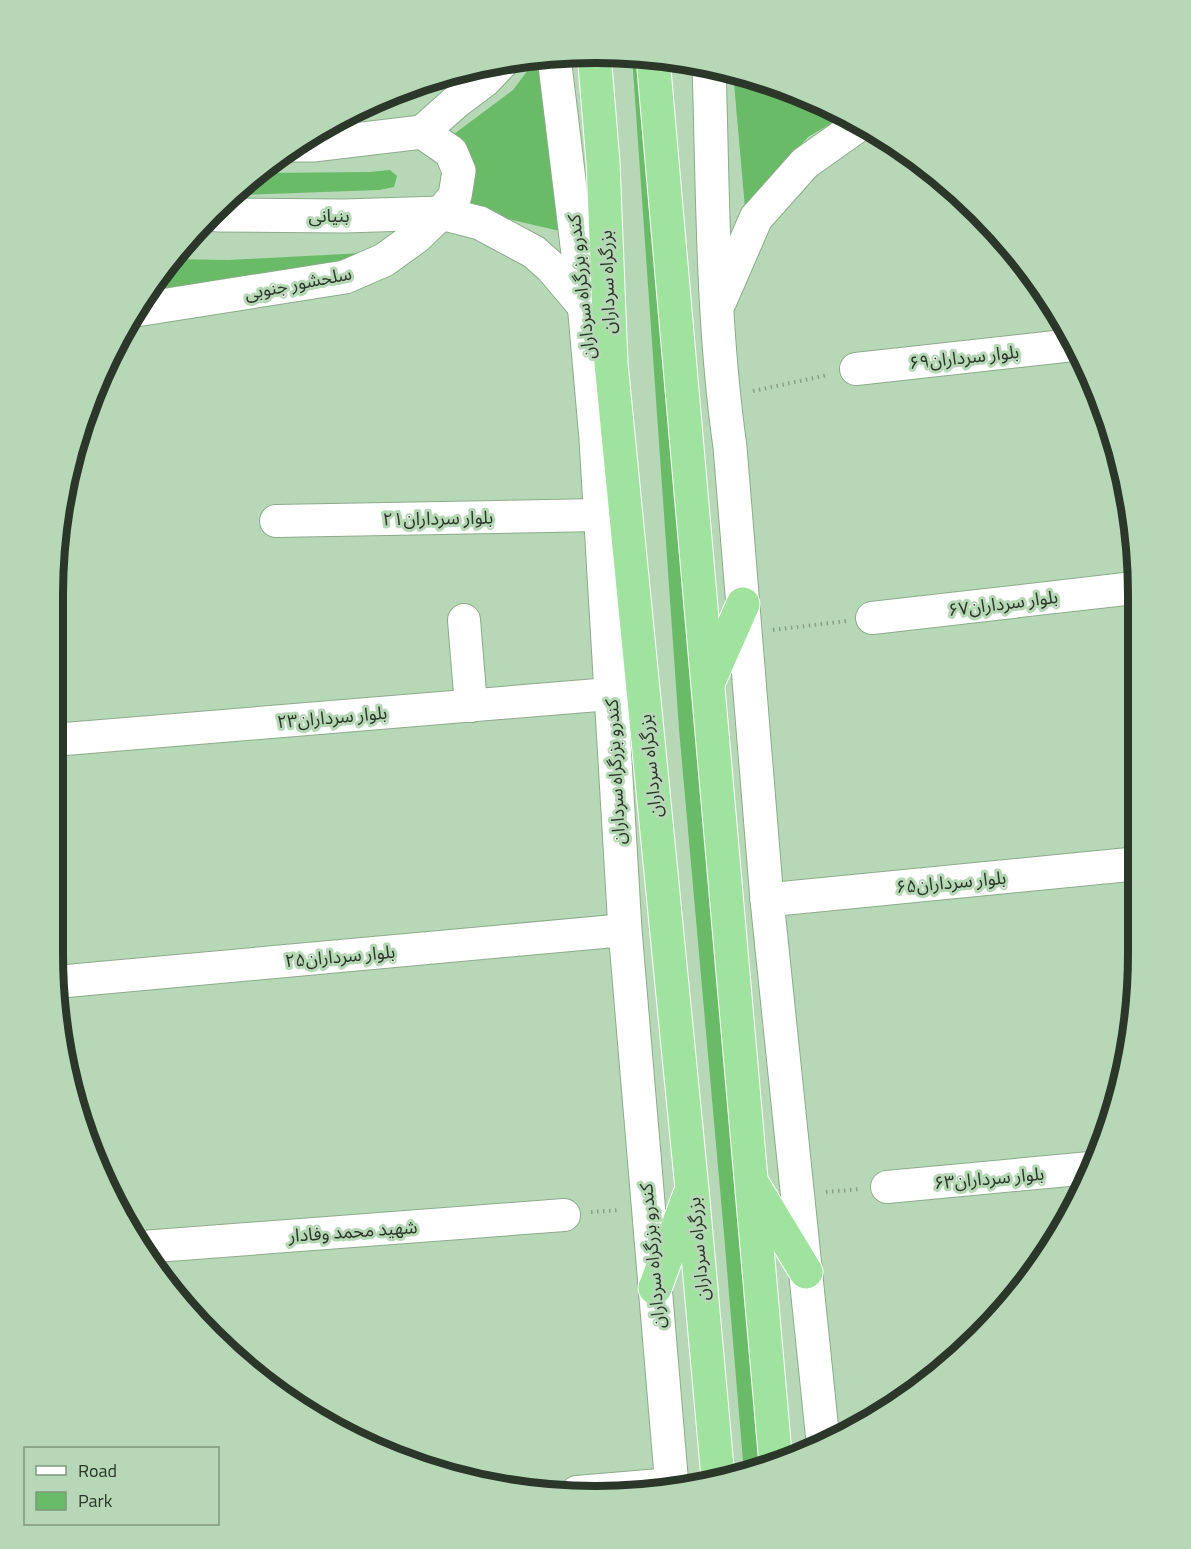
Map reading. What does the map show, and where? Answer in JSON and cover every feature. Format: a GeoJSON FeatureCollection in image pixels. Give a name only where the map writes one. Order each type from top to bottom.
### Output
{"type":"FeatureCollection","features":[{"type":"Feature","properties":{"kind":"highway","name":"بزرگراه سرداران"},"geometry":{"type":"LineString","coordinates":[[595,63],[603,162],[611,371],[692,1189],[717,1472]]}},
{"type":"Feature","properties":{"kind":"highway"},"geometry":{"type":"LineString","coordinates":[[654,67],[775,1455]]}},
{"type":"Feature","properties":{"kind":"highway"},"geometry":{"type":"LineString","coordinates":[[596,439],[611,371]]}},
{"type":"Feature","properties":{"kind":"highway"},"geometry":{"type":"LineString","coordinates":[[708,685],[744,619]]}},
{"type":"Feature","properties":{"kind":"highway"},"geometry":{"type":"LineString","coordinates":[[751,1180],[806,1272]]}},
{"type":"Feature","properties":{"kind":"highway"},"geometry":{"type":"LineString","coordinates":[[655,1288],[692,1189]]}},
{"type":"Feature","properties":{"kind":"main road","name":"کندرو بزرگراه سرداران"},"geometry":{"type":"LineString","coordinates":[[555,65],[584,303],[596,439],[624,930],[672,1480]]}},
{"type":"Feature","properties":{"kind":"main road"},"geometry":{"type":"LineString","coordinates":[[312,145],[422,132],[492,73]]}},
{"type":"Feature","properties":{"kind":"main road"},"geometry":{"type":"LineString","coordinates":[[709,75],[716,308],[723,398],[730,447],[767,900],[823,1434]]}},
{"type":"Feature","properties":{"kind":"main road"},"geometry":{"type":"LineString","coordinates":[[716,308],[756,218],[805,163],[853,129]]}},
{"type":"Feature","properties":{"kind":"main road","name":"سلحشور جنوبی"},"geometry":{"type":"LineString","coordinates":[[148,308],[345,277],[384,260],[416,237],[455,196],[459,171],[451,152],[422,132]]}},
{"type":"Feature","properties":{"kind":"main road","name":"بنیانی"},"geometry":{"type":"LineString","coordinates":[[223,215],[344,216],[441,213],[480,223],[534,252],[584,303]]}},
{"type":"Feature","properties":{"kind":"main road"},"geometry":{"type":"LineString","coordinates":[[584,303],[611,371]]}},
{"type":"Feature","properties":{"kind":"main road","name":"بلوار سرداران۶۵"},"geometry":{"type":"LineString","coordinates":[[767,900],[1128,865]]}},
{"type":"Feature","properties":{"kind":"street","name":"بلوار سرداران۶۹"},"geometry":{"type":"LineString","coordinates":[[856,369],[1066,346]]}},
{"type":"Feature","properties":{"kind":"street","name":"بلوار سرداران۲۱"},"geometry":{"type":"LineString","coordinates":[[276,522],[600,515]]}},
{"type":"Feature","properties":{"kind":"street","name":"بلوار سرداران۶۷"},"geometry":{"type":"LineString","coordinates":[[872,618],[1128,589]]}},
{"type":"Feature","properties":{"kind":"street"},"geometry":{"type":"LineString","coordinates":[[464,620],[471,706]]}},
{"type":"Feature","properties":{"kind":"street","name":"بلوار سرداران۲۳"},"geometry":{"type":"LineString","coordinates":[[63,739],[610,694]]}},
{"type":"Feature","properties":{"kind":"street","name":"بلوار سرداران۲۵"},"geometry":{"type":"LineString","coordinates":[[64,981],[624,930]]}},
{"type":"Feature","properties":{"kind":"street","name":"بلوار سرداران۶۳"},"geometry":{"type":"LineString","coordinates":[[887,1187],[1082,1169]]}},
{"type":"Feature","properties":{"kind":"street","name":"شهید محمد وفادار"},"geometry":{"type":"LineString","coordinates":[[151,1246],[564,1215]]}},
{"type":"Feature","properties":{"kind":"path"},"geometry":{"type":"LineString","coordinates":[[723,398],[856,369]]}},
{"type":"Feature","properties":{"kind":"path"},"geometry":{"type":"LineString","coordinates":[[744,619],[872,618]]}},
{"type":"Feature","properties":{"kind":"path"},"geometry":{"type":"LineString","coordinates":[[798,1195],[887,1187]]}},
{"type":"Feature","properties":{"kind":"path"},"geometry":{"type":"LineString","coordinates":[[564,1215],[648,1208]]}},
{"type":"Feature","properties":{"kind":"green space"},"geometry":{"type":"Polygon","coordinates":[[[633,64],[644,66],[763,1459],[743,1465],[724,1234],[679,729],[633,64]]]}},
{"type":"Feature","properties":{"kind":"green space"},"geometry":{"type":"Polygon","coordinates":[[[538,67],[564,232],[457,207],[450,137],[513,90],[530,68],[538,67]]]}},
{"type":"Feature","properties":{"kind":"green space"},"geometry":{"type":"Polygon","coordinates":[[[734,81],[767,91],[836,121],[808,137],[745,208],[734,81]]]}},
{"type":"Feature","properties":{"kind":"green space"},"geometry":{"type":"Polygon","coordinates":[[[390,170],[397,176],[394,187],[379,190],[244,195],[271,173],[390,170]]]}},
{"type":"Feature","properties":{"kind":"green space"},"geometry":{"type":"Polygon","coordinates":[[[363,253],[370,263],[157,294],[183,259],[229,260],[363,253]]]}}]}
